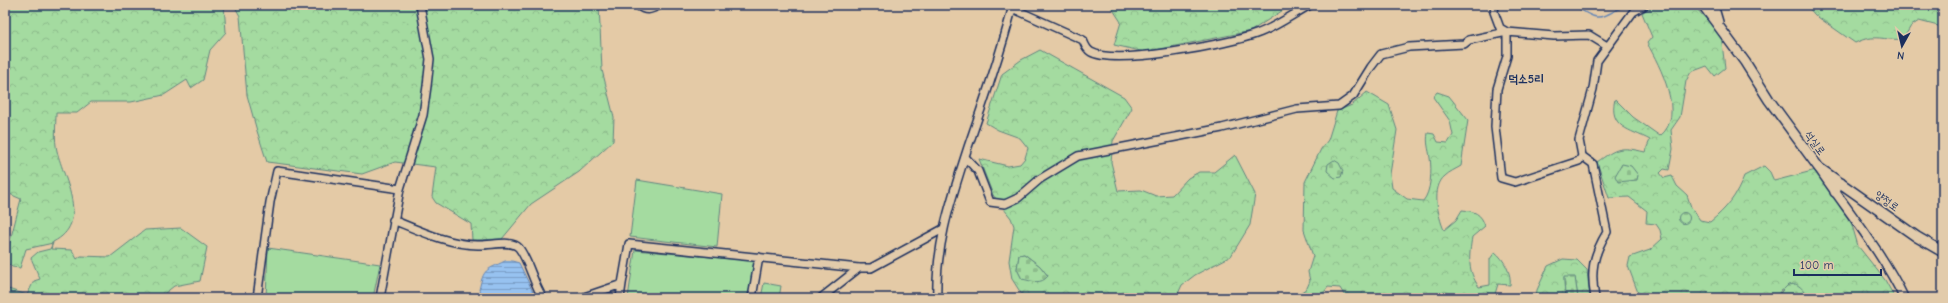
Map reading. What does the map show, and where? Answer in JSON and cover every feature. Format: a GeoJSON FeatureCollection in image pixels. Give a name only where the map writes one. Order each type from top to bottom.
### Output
{"type":"FeatureCollection","features":[{"type":"Feature","properties":{"kind":"main road","name":"석실로"},"geometry":{"type":"LineString","coordinates":[[1702,5],[1719,25],[1769,100],[1819,168]]}},
{"type":"Feature","properties":{"kind":"main road"},"geometry":{"type":"LineString","coordinates":[[1713,5],[1719,25]]}},
{"type":"Feature","properties":{"kind":"main road","name":"양정로"},"geometry":{"type":"LineString","coordinates":[[1819,168],[1917,237],[1943,252]]}},
{"type":"Feature","properties":{"kind":"main road"},"geometry":{"type":"LineString","coordinates":[[1835,192],[1838,185],[1841,183]]}},
{"type":"Feature","properties":{"kind":"street"},"geometry":{"type":"LineString","coordinates":[[380,298],[393,220],[400,189],[423,115],[427,87],[430,58],[420,5]]}},
{"type":"Feature","properties":{"kind":"street"},"geometry":{"type":"LineString","coordinates":[[637,5],[644,10],[650,10],[660,5]]}},
{"type":"Feature","properties":{"kind":"street"},"geometry":{"type":"LineString","coordinates":[[937,298],[936,280],[943,230],[965,157],[997,63],[1012,7],[1083,40],[1086,48],[1093,53],[1108,56],[1146,55],[1229,42],[1258,34],[1310,5]]}},
{"type":"Feature","properties":{"kind":"street"},"geometry":{"type":"LineString","coordinates":[[1495,5],[1494,12],[1500,28],[1507,32]]}},
{"type":"Feature","properties":{"kind":"street"},"geometry":{"type":"LineString","coordinates":[[1507,32],[1507,56],[1497,89],[1495,126],[1501,178],[1515,182],[1580,161],[1582,156],[1579,140],[1593,89],[1597,61],[1633,12],[1645,5]]}},
{"type":"Feature","properties":{"kind":"street"},"geometry":{"type":"LineString","coordinates":[[965,157],[978,171],[990,202],[1005,204],[1018,198],[1040,179],[1078,156],[1222,128],[1297,109],[1339,106],[1353,96],[1381,54],[1409,47],[1464,44],[1469,40],[1507,32],[1554,36],[1589,35],[1607,46]]}},
{"type":"Feature","properties":{"kind":"street"},"geometry":{"type":"LineString","coordinates":[[1582,156],[1593,164],[1607,232],[1598,245],[1592,262],[1595,298]]}},
{"type":"Feature","properties":{"kind":"street","name":"석실로"},"geometry":{"type":"LineString","coordinates":[[1819,168],[1878,250],[1904,298]]}},
{"type":"Feature","properties":{"kind":"street"},"geometry":{"type":"LineString","coordinates":[[257,298],[270,202],[277,171],[400,189]]}},
{"type":"Feature","properties":{"kind":"street"},"geometry":{"type":"LineString","coordinates":[[393,220],[424,233],[477,245],[512,243],[519,248],[543,298]]}},
{"type":"Feature","properties":{"kind":"street"},"geometry":{"type":"LineString","coordinates":[[620,298],[629,244],[871,268],[943,230]]}},
{"type":"Feature","properties":{"kind":"street"},"geometry":{"type":"LineString","coordinates":[[752,298],[759,257]]}},
{"type":"Feature","properties":{"kind":"street"},"geometry":{"type":"LineString","coordinates":[[821,298],[859,268]]}},
{"type":"Feature","properties":{"kind":"street"},"geometry":{"type":"LineString","coordinates":[[581,298],[622,284]]}},
{"type":"Feature","properties":{"kind":"green space"},"geometry":{"type":"Polygon","coordinates":[[[5,5],[224,5],[226,32],[210,50],[203,80],[191,88],[187,80],[164,95],[131,102],[91,102],[77,113],[56,113],[56,146],[72,200],[73,213],[71,224],[64,234],[53,243],[26,249],[20,268],[12,267],[5,260],[21,199],[5,192],[5,5]]]}},
{"type":"Feature","properties":{"kind":"green space"},"geometry":{"type":"Polygon","coordinates":[[[234,5],[599,5],[602,70],[614,117],[613,141],[579,172],[531,204],[502,239],[472,240],[471,224],[436,203],[432,197],[436,167],[395,162],[362,174],[267,162],[247,95],[240,16],[234,5]]]}},
{"type":"Feature","properties":{"kind":"green space"},"geometry":{"type":"Polygon","coordinates":[[[1110,5],[1291,5],[1251,31],[1145,52],[1114,45],[1121,22],[1110,5]]]}},
{"type":"Feature","properties":{"kind":"green space"},"geometry":{"type":"Polygon","coordinates":[[[1653,5],[1693,5],[1721,35],[1725,68],[1715,76],[1707,66],[1691,72],[1686,81],[1680,117],[1671,130],[1673,149],[1669,170],[1664,169],[1660,173],[1664,178],[1672,176],[1677,186],[1687,195],[1691,207],[1700,220],[1710,222],[1730,202],[1738,190],[1744,176],[1764,166],[1770,172],[1774,181],[1816,170],[1850,218],[1858,246],[1885,280],[1895,298],[1805,298],[1805,293],[1781,290],[1777,296],[1770,296],[1767,298],[1640,298],[1628,266],[1630,257],[1650,250],[1662,239],[1660,230],[1656,224],[1646,223],[1647,211],[1629,197],[1609,198],[1597,162],[1614,151],[1630,149],[1645,152],[1650,140],[1628,130],[1618,122],[1614,109],[1615,99],[1633,117],[1660,136],[1667,127],[1671,116],[1671,104],[1668,91],[1664,77],[1647,43],[1652,37],[1642,13],[1653,5]]]}},
{"type":"Feature","properties":{"kind":"green space"},"geometry":{"type":"Polygon","coordinates":[[[1806,5],[1943,5],[1943,26],[1919,21],[1911,26],[1903,39],[1869,38],[1855,43],[1815,15],[1806,5]]]}},
{"type":"Feature","properties":{"kind":"green space"},"geometry":{"type":"Polygon","coordinates":[[[1040,50],[1124,97],[1132,108],[1113,141],[1111,162],[1118,191],[1141,190],[1156,196],[1172,195],[1188,178],[1199,172],[1214,172],[1235,155],[1255,194],[1250,225],[1231,256],[1195,275],[1182,285],[1176,298],[1024,298],[1012,279],[1009,261],[1014,226],[1011,218],[993,195],[979,159],[1008,166],[1020,164],[1025,158],[1028,148],[1020,138],[998,130],[986,123],[1002,74],[1021,60],[1040,50]],[[1024,254],[1019,255],[1017,269],[1022,279],[1048,276],[1040,266],[1024,254]]]}},
{"type":"Feature","properties":{"kind":"green space"},"geometry":{"type":"Polygon","coordinates":[[[1367,92],[1389,105],[1397,130],[1390,174],[1392,188],[1407,199],[1423,201],[1428,192],[1431,169],[1427,143],[1428,133],[1434,134],[1438,142],[1448,143],[1453,135],[1450,121],[1433,97],[1437,92],[1449,96],[1468,120],[1461,166],[1448,173],[1441,181],[1437,194],[1438,210],[1444,230],[1456,220],[1462,210],[1470,211],[1479,215],[1485,226],[1472,237],[1470,263],[1472,275],[1479,287],[1490,285],[1490,259],[1495,252],[1507,267],[1510,276],[1510,285],[1498,284],[1495,294],[1498,298],[1346,298],[1340,288],[1328,287],[1320,298],[1293,298],[1307,288],[1310,281],[1308,272],[1313,256],[1304,230],[1305,182],[1321,149],[1328,140],[1337,111],[1352,105],[1367,92]]]}},
{"type":"Feature","properties":{"kind":"green space"},"geometry":{"type":"Polygon","coordinates":[[[1334,160],[1339,163],[1343,171],[1341,177],[1335,178],[1327,171],[1328,164],[1334,160]]]}},
{"type":"Feature","properties":{"kind":"green space"},"geometry":{"type":"Polygon","coordinates":[[[1622,164],[1631,166],[1638,175],[1637,180],[1618,182],[1615,176],[1622,164]]]}},
{"type":"Feature","properties":{"kind":"green space"},"geometry":{"type":"Polygon","coordinates":[[[637,180],[722,194],[717,247],[630,237],[637,180]]]}},
{"type":"Feature","properties":{"kind":"green space"},"geometry":{"type":"Polygon","coordinates":[[[1684,212],[1688,214],[1690,218],[1688,222],[1684,224],[1680,222],[1678,218],[1680,214],[1684,212]]]}},
{"type":"Feature","properties":{"kind":"green space"},"geometry":{"type":"Polygon","coordinates":[[[181,228],[207,247],[200,281],[174,286],[159,298],[5,298],[5,288],[27,295],[34,281],[40,279],[31,258],[38,252],[50,249],[52,244],[51,249],[72,250],[77,259],[81,256],[110,257],[145,230],[181,228]]]}},
{"type":"Feature","properties":{"kind":"green space"},"geometry":{"type":"Polygon","coordinates":[[[268,248],[380,264],[373,298],[266,298],[268,248]]]}},
{"type":"Feature","properties":{"kind":"green space"},"geometry":{"type":"Polygon","coordinates":[[[635,250],[754,261],[748,298],[628,298],[635,250]]]}},
{"type":"Feature","properties":{"kind":"green space"},"geometry":{"type":"Polygon","coordinates":[[[1024,254],[1040,266],[1048,276],[1045,279],[1036,282],[1022,279],[1017,269],[1019,255],[1024,254]]]}},
{"type":"Feature","properties":{"kind":"green space"},"geometry":{"type":"Polygon","coordinates":[[[1563,259],[1577,260],[1587,270],[1590,298],[1578,298],[1575,278],[1564,278],[1565,298],[1536,298],[1537,290],[1548,266],[1563,259]]]}},
{"type":"Feature","properties":{"kind":"green space"},"geometry":{"type":"Polygon","coordinates":[[[1564,277],[1575,277],[1578,298],[1565,298],[1564,277]]]}},
{"type":"Feature","properties":{"kind":"green space"},"geometry":{"type":"Polygon","coordinates":[[[764,283],[781,286],[779,298],[761,298],[764,283]]]}},
{"type":"Feature","properties":{"kind":"green space"},"geometry":{"type":"Polygon","coordinates":[[[1796,284],[1805,293],[1805,298],[1767,298],[1770,296],[1777,296],[1788,285],[1796,284]]]}},
{"type":"Feature","properties":{"kind":"water"},"geometry":{"type":"Polygon","coordinates":[[[505,261],[519,263],[536,298],[485,298],[479,290],[484,274],[489,269],[505,261]]]}},
{"type":"Feature","properties":{"kind":"waterway"},"geometry":{"type":"LineString","coordinates":[[1574,5],[1589,15],[1595,17],[1605,16],[1626,5]]}},
{"type":"Feature","properties":{"kind":"district","name":"덕소5리"},"geometry":{"type":"Point","coordinates":[1526,79]}}]}
